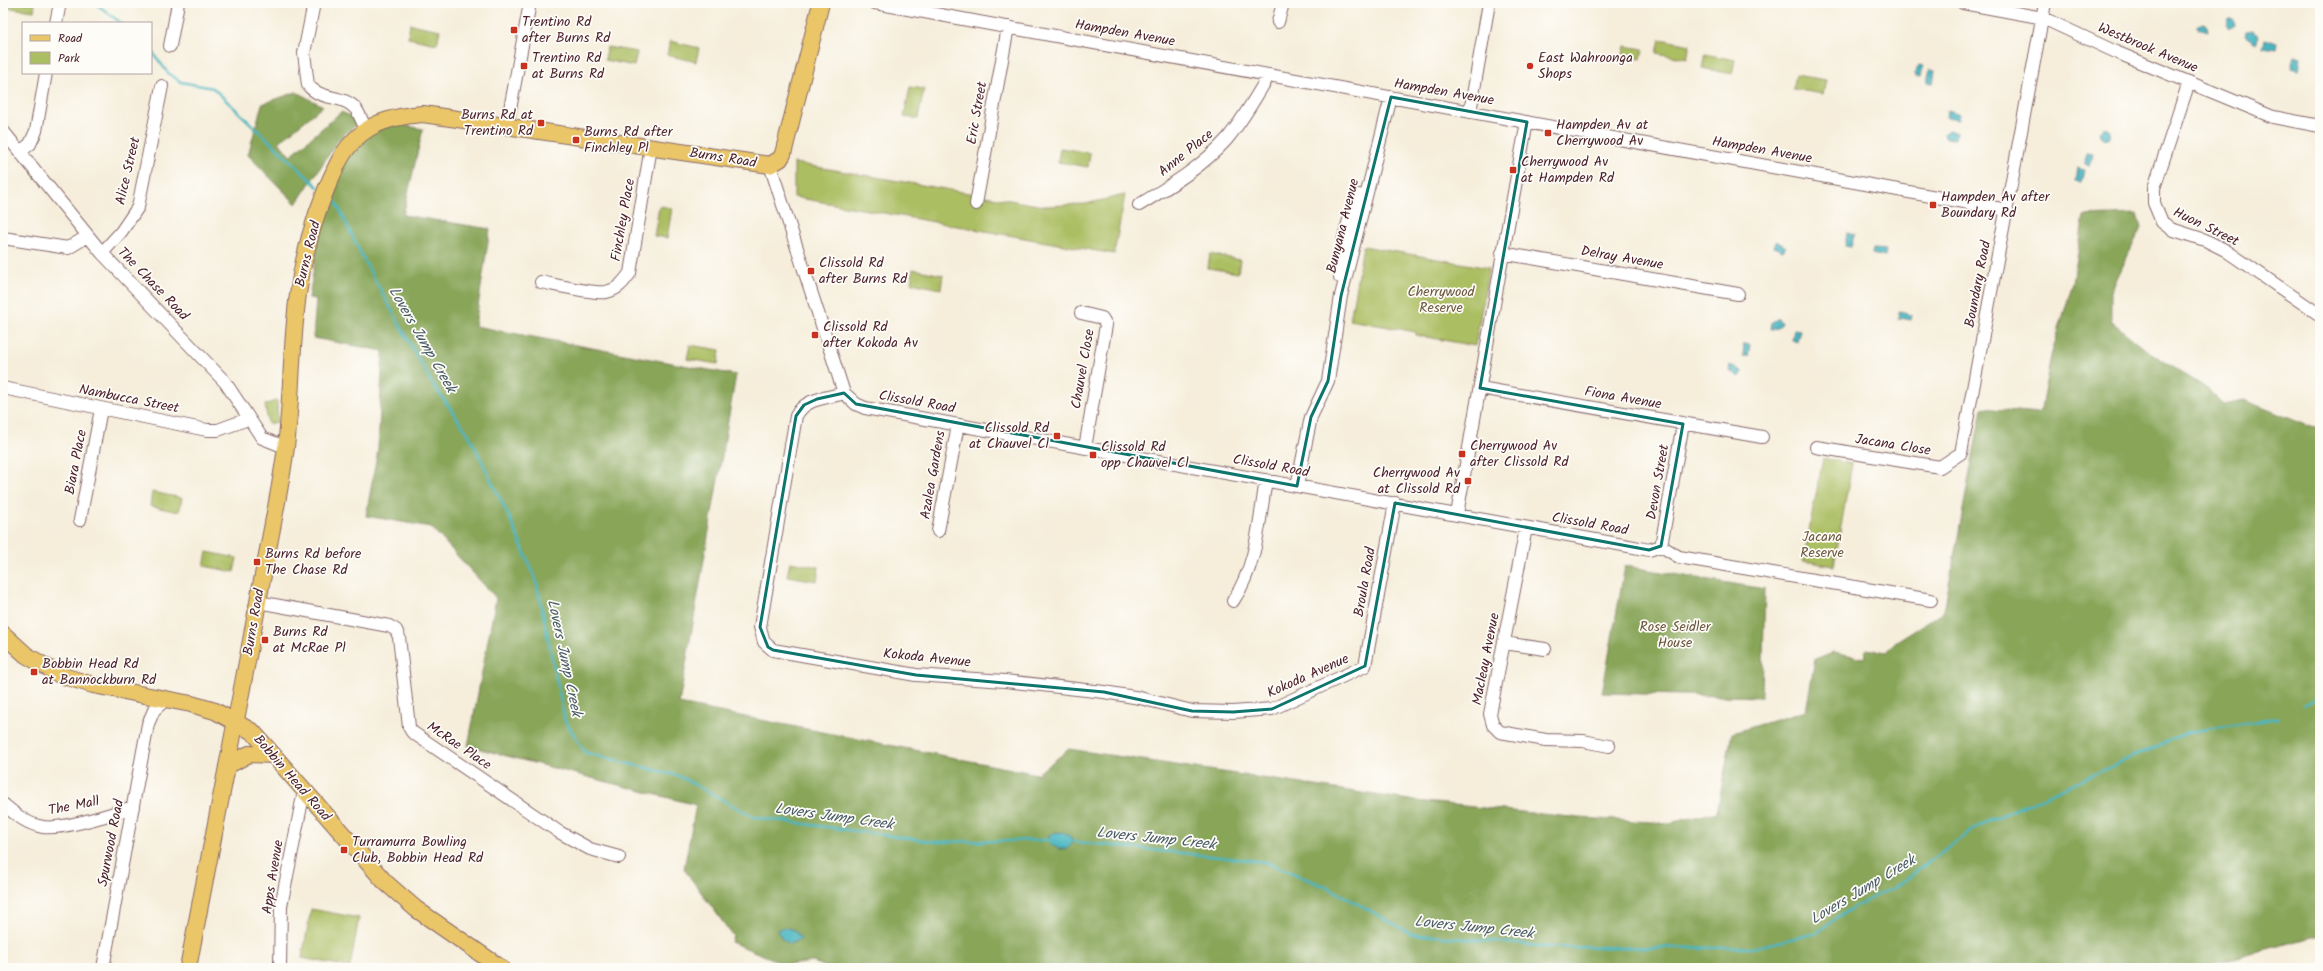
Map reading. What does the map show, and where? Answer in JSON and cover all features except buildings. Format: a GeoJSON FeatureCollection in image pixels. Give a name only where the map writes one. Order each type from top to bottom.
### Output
{"type":"FeatureCollection","features":[{"type":"Feature","properties":{"kind":"main road","name":"Burns Road"},"geometry":{"type":"LineString","coordinates":[[188,968],[236,722],[286,447],[297,296],[304,262],[317,217],[337,164],[352,142],[366,130],[393,117],[424,114],[651,146],[770,165],[780,159],[783,154],[821,3]]}},
{"type":"Feature","properties":{"kind":"main road","name":"Bobbin Head Road"},"geometry":{"type":"LineString","coordinates":[[3,634],[26,655],[60,675],[93,685],[166,699],[215,711],[253,732],[341,833],[400,896],[484,963],[501,968]]}},
{"type":"Feature","properties":{"kind":"main road"},"geometry":{"type":"LineString","coordinates":[[227,766],[249,754],[272,755]]}},
{"type":"Feature","properties":{"kind":"street"},"geometry":{"type":"LineString","coordinates":[[56,22],[60,3]]}},
{"type":"Feature","properties":{"kind":"street"},"geometry":{"type":"LineString","coordinates":[[170,46],[178,3]]}},
{"type":"Feature","properties":{"kind":"street"},"geometry":{"type":"LineString","coordinates":[[314,3],[304,53],[308,85],[320,95],[347,102],[357,112],[366,130]]}},
{"type":"Feature","properties":{"kind":"street"},"geometry":{"type":"LineString","coordinates":[[508,125],[530,3]]}},
{"type":"Feature","properties":{"kind":"street","name":"Hampden Avenue"},"geometry":{"type":"LineString","coordinates":[[875,3],[2007,210]]}},
{"type":"Feature","properties":{"kind":"street"},"geometry":{"type":"LineString","coordinates":[[1278,22],[1283,3]]}},
{"type":"Feature","properties":{"kind":"street"},"geometry":{"type":"LineString","coordinates":[[1470,112],[1489,3]]}},
{"type":"Feature","properties":{"kind":"street","name":"Westbrook Avenue"},"geometry":{"type":"LineString","coordinates":[[1964,3],[2043,18],[2118,53],[2273,117],[2320,126]]}},
{"type":"Feature","properties":{"kind":"street","name":"Boundary Road"},"geometry":{"type":"LineString","coordinates":[[1962,453],[2045,3]]}},
{"type":"Feature","properties":{"kind":"street","name":"Eric Street"},"geometry":{"type":"LineString","coordinates":[[976,204],[1008,27]]}},
{"type":"Feature","properties":{"kind":"street"},"geometry":{"type":"LineString","coordinates":[[20,152],[33,138],[46,74]]}},
{"type":"Feature","properties":{"kind":"street","name":"Anne Place"},"geometry":{"type":"LineString","coordinates":[[1139,205],[1174,184],[1202,163],[1227,139],[1269,75]]}},
{"type":"Feature","properties":{"kind":"street","name":"Huon Street"},"geometry":{"type":"LineString","coordinates":[[2190,82],[2154,188],[2154,203],[2162,222],[2171,229],[2205,240],[2225,250],[2320,314]]}},
{"type":"Feature","properties":{"kind":"street","name":"Alice Street"},"geometry":{"type":"LineString","coordinates":[[102,253],[125,227],[138,207],[162,86]]}},
{"type":"Feature","properties":{"kind":"street","name":"Bunyana Avenue"},"geometry":{"type":"LineString","coordinates":[[1297,486],[1311,417],[1328,381],[1341,296],[1340,266],[1346,222],[1374,164],[1391,97]]}},
{"type":"Feature","properties":{"kind":"street"},"geometry":{"type":"LineString","coordinates":[[1456,514],[1480,388],[1502,253],[1527,122]]}},
{"type":"Feature","properties":{"kind":"street","name":"The Chase Road"},"geometry":{"type":"LineString","coordinates":[[3,131],[102,253],[226,382],[248,419],[262,438],[286,447]]}},
{"type":"Feature","properties":{"kind":"street","name":"Finchley Place"},"geometry":{"type":"LineString","coordinates":[[541,282],[604,292],[619,286],[625,281],[630,274],[651,146]]}},
{"type":"Feature","properties":{"kind":"street"},"geometry":{"type":"LineString","coordinates":[[770,165],[844,393]]}},
{"type":"Feature","properties":{"kind":"street"},"geometry":{"type":"LineString","coordinates":[[3,238],[68,248],[88,236]]}},
{"type":"Feature","properties":{"kind":"street","name":"Delray Avenue"},"geometry":{"type":"LineString","coordinates":[[1502,253],[1738,294]]}},
{"type":"Feature","properties":{"kind":"street","name":"Chauvel Close"},"geometry":{"type":"LineString","coordinates":[[1081,313],[1102,318],[1106,325],[1085,448]]}},
{"type":"Feature","properties":{"kind":"street","name":"Nambucca Street"},"geometry":{"type":"LineString","coordinates":[[3,388],[207,430],[218,430],[248,419]]}},
{"type":"Feature","properties":{"kind":"street","name":"Fiona Avenue"},"geometry":{"type":"LineString","coordinates":[[1480,388],[1762,437]]}},
{"type":"Feature","properties":{"kind":"street","name":"Clissold Road"},"geometry":{"type":"LineString","coordinates":[[844,393],[856,404],[865,408],[1650,550],[1661,546]]}},
{"type":"Feature","properties":{"kind":"street","name":"Kokoda Avenue"},"geometry":{"type":"LineString","coordinates":[[844,393],[817,399],[804,405],[796,416],[760,627],[764,642],[773,650],[916,675],[1005,681],[1104,692],[1140,698],[1192,712],[1232,712],[1272,709],[1365,666]]}},
{"type":"Feature","properties":{"kind":"street","name":"Biara Place"},"geometry":{"type":"LineString","coordinates":[[80,520],[101,409]]}},
{"type":"Feature","properties":{"kind":"street","name":"Devon Street"},"geometry":{"type":"LineString","coordinates":[[1661,546],[1684,424]]}},
{"type":"Feature","properties":{"kind":"street","name":"Azalea Gardens"},"geometry":{"type":"LineString","coordinates":[[938,531],[958,425]]}},
{"type":"Feature","properties":{"kind":"street","name":"Jacana Close"},"geometry":{"type":"LineString","coordinates":[[1816,446],[1940,467],[1962,453]]}},
{"type":"Feature","properties":{"kind":"street"},"geometry":{"type":"LineString","coordinates":[[1233,601],[1242,588],[1254,552],[1266,480]]}},
{"type":"Feature","properties":{"kind":"street","name":"Broula Road"},"geometry":{"type":"LineString","coordinates":[[1365,666],[1395,503]]}},
{"type":"Feature","properties":{"kind":"street","name":"Macleay Avenue"},"geometry":{"type":"LineString","coordinates":[[1526,528],[1490,714],[1493,725],[1500,732],[1546,740],[1583,741],[1609,746]]}},
{"type":"Feature","properties":{"kind":"street"},"geometry":{"type":"LineString","coordinates":[[1661,546],[1679,557],[1931,600]]}},
{"type":"Feature","properties":{"kind":"street","name":"McRae Place"},"geometry":{"type":"LineString","coordinates":[[258,602],[389,626],[396,630],[399,636],[409,727],[412,732],[559,832],[590,849],[619,857]]}},
{"type":"Feature","properties":{"kind":"street"},"geometry":{"type":"LineString","coordinates":[[1504,643],[1545,649]]}},
{"type":"Feature","properties":{"kind":"street","name":"Spurwood Road"},"geometry":{"type":"LineString","coordinates":[[141,694],[147,708],[148,724]]}},
{"type":"Feature","properties":{"kind":"street","name":"Spurwood Road"},"geometry":{"type":"LineString","coordinates":[[103,968],[148,724],[154,710],[166,699]]}},
{"type":"Feature","properties":{"kind":"street","name":"Apps Avenue"},"geometry":{"type":"LineString","coordinates":[[280,968],[282,906],[304,791]]}},
{"type":"Feature","properties":{"kind":"street","name":"The Mall"},"geometry":{"type":"LineString","coordinates":[[3,806],[20,819],[43,827],[65,825],[133,807]]}},
{"type":"Feature","properties":{"kind":"highlighted area"},"geometry":{"type":"Polygon","coordinates":[[[1391,97],[1527,122],[1480,388],[1683,424],[1661,546],[1649,550],[1395,503],[1365,666],[1272,709],[1233,712],[1192,711],[1104,692],[916,675],[773,650],[768,647],[760,627],[796,416],[804,405],[817,399],[844,393],[856,404],[1297,486],[1311,417],[1328,381],[1341,296],[1391,97]]]}},
{"type":"Feature","properties":{"kind":"green space"},"geometry":{"type":"Polygon","coordinates":[[[4,3],[35,3],[34,11],[3,7],[4,3]]]}},
{"type":"Feature","properties":{"kind":"green space"},"geometry":{"type":"Polygon","coordinates":[[[410,24],[440,30],[437,44],[408,38],[410,24]]]}},
{"type":"Feature","properties":{"kind":"green space"},"geometry":{"type":"Polygon","coordinates":[[[1660,39],[1690,45],[1687,59],[1657,53],[1660,39]]]}},
{"type":"Feature","properties":{"kind":"green space"},"geometry":{"type":"Polygon","coordinates":[[[670,41],[699,48],[696,62],[667,55],[670,41]]]}},
{"type":"Feature","properties":{"kind":"green space"},"geometry":{"type":"Polygon","coordinates":[[[1625,46],[1643,49],[1641,59],[1623,55],[1625,46]]]}},
{"type":"Feature","properties":{"kind":"green space"},"geometry":{"type":"Polygon","coordinates":[[[607,47],[637,52],[634,66],[605,60],[607,47]]]}},
{"type":"Feature","properties":{"kind":"green space"},"geometry":{"type":"Polygon","coordinates":[[[1705,54],[1735,60],[1732,74],[1702,68],[1705,54]]]}},
{"type":"Feature","properties":{"kind":"green space"},"geometry":{"type":"Polygon","coordinates":[[[1796,75],[1826,80],[1823,94],[1793,89],[1796,75]]]}},
{"type":"Feature","properties":{"kind":"green space"},"geometry":{"type":"Polygon","coordinates":[[[910,87],[924,89],[918,119],[904,117],[910,87]]]}},
{"type":"Feature","properties":{"kind":"green space"},"geometry":{"type":"Polygon","coordinates":[[[296,92],[323,106],[279,142],[290,156],[341,112],[351,116],[356,125],[340,138],[296,204],[248,155],[262,104],[296,92]]]}},
{"type":"Feature","properties":{"kind":"green space"},"geometry":{"type":"Polygon","coordinates":[[[393,123],[423,129],[403,215],[490,229],[475,326],[736,375],[679,704],[1037,774],[1069,749],[1416,801],[1580,818],[1669,823],[1717,812],[1732,733],[1806,711],[1815,659],[1833,652],[1864,658],[1866,649],[1886,652],[1895,642],[1944,611],[1982,408],[2040,413],[2051,356],[2073,282],[2084,216],[2137,214],[2141,228],[2111,291],[2111,321],[2145,349],[2206,388],[2223,404],[2244,400],[2311,427],[2320,429],[2320,935],[2195,968],[829,968],[813,962],[787,965],[731,942],[733,936],[684,869],[696,805],[468,746],[496,598],[431,527],[366,516],[378,449],[383,351],[313,338],[316,299],[309,298],[321,221],[343,161],[372,128],[393,123]]]}},
{"type":"Feature","properties":{"kind":"green space"},"geometry":{"type":"Polygon","coordinates":[[[1060,148],[1090,153],[1088,167],[1058,162],[1060,148]]]}},
{"type":"Feature","properties":{"kind":"green space"},"geometry":{"type":"Polygon","coordinates":[[[794,163],[1044,206],[1085,204],[1125,195],[1114,254],[794,197],[794,163]]]}},
{"type":"Feature","properties":{"kind":"green space"},"geometry":{"type":"Polygon","coordinates":[[[659,206],[672,208],[667,238],[654,236],[659,206]]]}},
{"type":"Feature","properties":{"kind":"green space","name":"Cherrywood Reserve"},"geometry":{"type":"Polygon","coordinates":[[[1363,246],[1489,268],[1475,346],[1416,335],[1416,332],[1350,320],[1363,246]]]}},
{"type":"Feature","properties":{"kind":"green space"},"geometry":{"type":"Polygon","coordinates":[[[1210,254],[1240,260],[1238,273],[1208,268],[1210,254]]]}},
{"type":"Feature","properties":{"kind":"green space"},"geometry":{"type":"Polygon","coordinates":[[[913,269],[943,275],[941,289],[911,283],[913,269]]]}},
{"type":"Feature","properties":{"kind":"green space"},"geometry":{"type":"Polygon","coordinates":[[[690,345],[720,350],[718,364],[687,359],[690,345]]]}},
{"type":"Feature","properties":{"kind":"green space"},"geometry":{"type":"Polygon","coordinates":[[[277,400],[278,422],[268,424],[265,405],[277,400]]]}},
{"type":"Feature","properties":{"kind":"green space","name":"Jacana Reserve"},"geometry":{"type":"Polygon","coordinates":[[[1823,458],[1852,464],[1834,566],[1803,561],[1823,458]]]}},
{"type":"Feature","properties":{"kind":"green space"},"geometry":{"type":"Polygon","coordinates":[[[152,492],[182,498],[179,512],[150,506],[152,492]]]}},
{"type":"Feature","properties":{"kind":"green space"},"geometry":{"type":"Polygon","coordinates":[[[207,552],[237,558],[234,572],[204,566],[207,552]]]}},
{"type":"Feature","properties":{"kind":"green space"},"geometry":{"type":"Polygon","coordinates":[[[790,562],[819,567],[817,581],[787,576],[790,562]]]}},
{"type":"Feature","properties":{"kind":"green space","name":"Rose Seidler House"},"geometry":{"type":"Polygon","coordinates":[[[1625,566],[1765,589],[1762,697],[1602,693],[1625,566]]]}},
{"type":"Feature","properties":{"kind":"green space"},"geometry":{"type":"Polygon","coordinates":[[[311,909],[359,918],[350,967],[302,958],[311,909]]]}},
{"type":"Feature","properties":{"kind":"water"},"geometry":{"type":"Polygon","coordinates":[[[2231,18],[2236,23],[2231,28],[2226,23],[2231,18]]]}},
{"type":"Feature","properties":{"kind":"water"},"geometry":{"type":"Polygon","coordinates":[[[2203,23],[2207,25],[2208,31],[2198,28],[2198,25],[2203,23]]]}},
{"type":"Feature","properties":{"kind":"water"},"geometry":{"type":"Polygon","coordinates":[[[2252,31],[2259,36],[2256,43],[2245,36],[2246,32],[2252,31]]]}},
{"type":"Feature","properties":{"kind":"water"},"geometry":{"type":"Polygon","coordinates":[[[2265,39],[2277,43],[2276,49],[2263,47],[2265,39]]]}},
{"type":"Feature","properties":{"kind":"water"},"geometry":{"type":"Polygon","coordinates":[[[2294,56],[2300,58],[2298,70],[2291,68],[2294,56]]]}},
{"type":"Feature","properties":{"kind":"water"},"geometry":{"type":"Polygon","coordinates":[[[1919,65],[1923,66],[1921,77],[1916,77],[1915,73],[1919,65]]]}},
{"type":"Feature","properties":{"kind":"water"},"geometry":{"type":"Polygon","coordinates":[[[1930,69],[1935,70],[1933,83],[1927,82],[1930,69]]]}},
{"type":"Feature","properties":{"kind":"water"},"geometry":{"type":"Polygon","coordinates":[[[1947,110],[1960,114],[1959,119],[1946,117],[1947,110]]]}},
{"type":"Feature","properties":{"kind":"water"},"geometry":{"type":"Polygon","coordinates":[[[2104,128],[2108,128],[2110,129],[2110,137],[2104,138],[2101,135],[2101,131],[2104,128]]]}},
{"type":"Feature","properties":{"kind":"water"},"geometry":{"type":"Polygon","coordinates":[[[1948,130],[1956,133],[1955,139],[1945,138],[1944,134],[1948,130]]]}},
{"type":"Feature","properties":{"kind":"water"},"geometry":{"type":"Polygon","coordinates":[[[2086,153],[2093,154],[2090,165],[2085,164],[2086,153]]]}},
{"type":"Feature","properties":{"kind":"water"},"geometry":{"type":"Polygon","coordinates":[[[2077,168],[2084,170],[2081,182],[2075,181],[2077,168]]]}},
{"type":"Feature","properties":{"kind":"water"},"geometry":{"type":"Polygon","coordinates":[[[1847,233],[1854,235],[1851,247],[1845,246],[1847,233]]]}},
{"type":"Feature","properties":{"kind":"water"},"geometry":{"type":"Polygon","coordinates":[[[1776,241],[1786,247],[1783,251],[1773,247],[1776,241]]]}},
{"type":"Feature","properties":{"kind":"water"},"geometry":{"type":"Polygon","coordinates":[[[1873,249],[1886,250],[1885,257],[1872,254],[1873,249]]]}},
{"type":"Feature","properties":{"kind":"water"},"geometry":{"type":"Polygon","coordinates":[[[1899,312],[1912,315],[1911,320],[1898,318],[1899,312]]]}},
{"type":"Feature","properties":{"kind":"water"},"geometry":{"type":"Polygon","coordinates":[[[1779,318],[1782,323],[1778,328],[1771,329],[1772,322],[1779,318]]]}},
{"type":"Feature","properties":{"kind":"water"},"geometry":{"type":"Polygon","coordinates":[[[1794,329],[1800,330],[1797,342],[1792,340],[1794,329]]]}},
{"type":"Feature","properties":{"kind":"water"},"geometry":{"type":"Polygon","coordinates":[[[1744,344],[1750,345],[1748,356],[1743,356],[1744,344]]]}},
{"type":"Feature","properties":{"kind":"water"},"geometry":{"type":"Polygon","coordinates":[[[1730,365],[1742,371],[1740,377],[1729,371],[1730,365]]]}},
{"type":"Feature","properties":{"kind":"water"},"geometry":{"type":"Polygon","coordinates":[[[1056,832],[1063,833],[1071,837],[1072,844],[1067,849],[1059,849],[1050,844],[1049,836],[1056,832]]]}},
{"type":"Feature","properties":{"kind":"water"},"geometry":{"type":"Polygon","coordinates":[[[784,927],[794,930],[801,939],[790,944],[782,939],[777,930],[784,927]]]}},
{"type":"Feature","properties":{"kind":"waterway","name":"Lovers Jump Creek"},"geometry":{"type":"LineString","coordinates":[[95,3],[120,22]]}},
{"type":"Feature","properties":{"kind":"waterway","name":"Lovers Jump Creek"},"geometry":{"type":"LineString","coordinates":[[152,51],[168,73],[181,82],[213,88],[318,187]]}},
{"type":"Feature","properties":{"kind":"waterway","name":"Lovers Jump Creek"},"geometry":{"type":"LineString","coordinates":[[335,200],[364,260],[430,380],[469,435],[511,521],[536,580],[565,721],[586,753],[679,776],[754,817],[935,842],[1051,840]]}},
{"type":"Feature","properties":{"kind":"waterway","name":"Lovers Jump Creek"},"geometry":{"type":"LineString","coordinates":[[2303,706],[2320,697]]}},
{"type":"Feature","properties":{"kind":"waterway","name":"Lovers Jump Creek"},"geometry":{"type":"LineString","coordinates":[[1068,841],[1266,862],[1331,889],[1412,934],[1549,947],[1752,948],[1813,934],[1856,906],[1899,884],[1980,825],[2189,732],[2278,718]]}},
{"type":"Feature","properties":{"kind":"place","name":"Trentino Rd after Burns Rd"},"geometry":{"type":"Point","coordinates":[514,30]}},
{"type":"Feature","properties":{"kind":"place","name":"Trentino Rd at Burns Rd"},"geometry":{"type":"Point","coordinates":[524,66]}},
{"type":"Feature","properties":{"kind":"place","name":"East Wahroonga Shops"},"geometry":{"type":"Point","coordinates":[1530,66]}},
{"type":"Feature","properties":{"kind":"place","name":"Burns Rd at Trentino Rd"},"geometry":{"type":"Point","coordinates":[541,123]}},
{"type":"Feature","properties":{"kind":"place","name":"Hampden Av at Cherrywood Av"},"geometry":{"type":"Point","coordinates":[1548,133]}},
{"type":"Feature","properties":{"kind":"place","name":"Burns Rd after Finchley Pl"},"geometry":{"type":"Point","coordinates":[576,140]}},
{"type":"Feature","properties":{"kind":"place","name":"Cherrywood Av at Hampden Rd"},"geometry":{"type":"Point","coordinates":[1513,170]}},
{"type":"Feature","properties":{"kind":"place","name":"Hampden Av after Boundary Rd"},"geometry":{"type":"Point","coordinates":[1933,205]}},
{"type":"Feature","properties":{"kind":"place","name":"Clissold Rd after Burns Rd"},"geometry":{"type":"Point","coordinates":[811,271]}},
{"type":"Feature","properties":{"kind":"place","name":"Clissold Rd after Kokoda Av"},"geometry":{"type":"Point","coordinates":[815,335]}},
{"type":"Feature","properties":{"kind":"place","name":"Clissold Rd at Chauvel Cl"},"geometry":{"type":"Point","coordinates":[1057,436]}},
{"type":"Feature","properties":{"kind":"place","name":"Cherrywood Av after Clissold Rd"},"geometry":{"type":"Point","coordinates":[1462,454]}},
{"type":"Feature","properties":{"kind":"place","name":"Clissold Rd opp Chauvel Cl"},"geometry":{"type":"Point","coordinates":[1093,455]}},
{"type":"Feature","properties":{"kind":"place","name":"Cherrywood Av at Clissold Rd"},"geometry":{"type":"Point","coordinates":[1468,481]}},
{"type":"Feature","properties":{"kind":"place","name":"Burns Rd before The Chase Rd"},"geometry":{"type":"Point","coordinates":[257,562]}},
{"type":"Feature","properties":{"kind":"place","name":"Burns Rd at McRae Pl"},"geometry":{"type":"Point","coordinates":[265,640]}},
{"type":"Feature","properties":{"kind":"place","name":"Bobbin Head Rd at Bannockburn Rd"},"geometry":{"type":"Point","coordinates":[34,672]}},
{"type":"Feature","properties":{"kind":"place","name":"Turramurra Bowling Club, Bobbin Head Rd"},"geometry":{"type":"Point","coordinates":[344,850]}}]}
